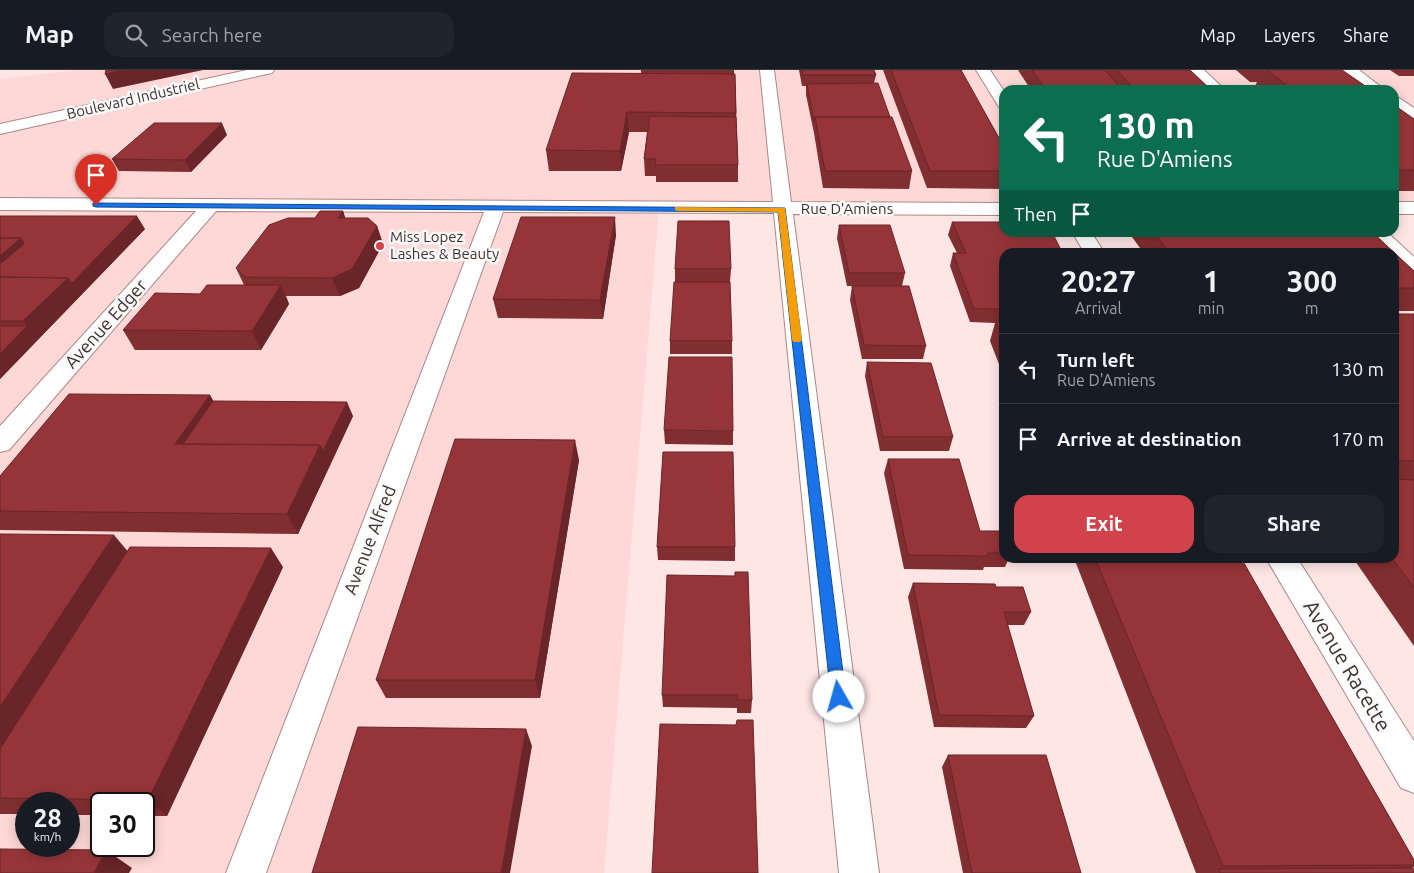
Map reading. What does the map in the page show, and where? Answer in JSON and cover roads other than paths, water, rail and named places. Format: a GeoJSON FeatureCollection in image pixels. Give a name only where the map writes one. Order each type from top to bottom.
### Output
{"type":"FeatureCollection","features":[{"type":"Feature","properties":{"kind":"street","name":"Boulevard Industriel"},"geometry":{"type":"LineString","coordinates":[[0,129],[267,70]]}},
{"type":"Feature","properties":{"kind":"street"},"geometry":{"type":"LineString","coordinates":[[767,70],[859,873]]}},
{"type":"Feature","properties":{"kind":"street"},"geometry":{"type":"LineString","coordinates":[[983,70],[999,96]]}},
{"type":"Feature","properties":{"kind":"street"},"geometry":{"type":"LineString","coordinates":[[1196,70],[1212,85]]}},
{"type":"Feature","properties":{"kind":"street"},"geometry":{"type":"LineString","coordinates":[[1349,70],[1371,85]]}},
{"type":"Feature","properties":{"kind":"street"},"geometry":{"type":"LineString","coordinates":[[1399,104],[1414,115]]}},
{"type":"Feature","properties":{"kind":"street","name":"Rue D'Amiens"},"geometry":{"type":"LineString","coordinates":[[0,204],[782,210],[999,209]]}},
{"type":"Feature","properties":{"kind":"street","name":"Avenue Edger"},"geometry":{"type":"LineString","coordinates":[[0,442],[212,205]]}},
{"type":"Feature","properties":{"kind":"street","name":"Avenue Alfred"},"geometry":{"type":"LineString","coordinates":[[246,873],[495,207]]}},
{"type":"Feature","properties":{"kind":"street"},"geometry":{"type":"LineString","coordinates":[[1399,208],[1414,208]]}},
{"type":"Feature","properties":{"kind":"street"},"geometry":{"type":"LineString","coordinates":[[1085,237],[1092,248]]}},
{"type":"Feature","properties":{"kind":"street"},"geometry":{"type":"LineString","coordinates":[[1380,237],[1392,248]]}},
{"type":"Feature","properties":{"kind":"street"},"geometry":{"type":"LineString","coordinates":[[1399,254],[1414,268]]}},
{"type":"Feature","properties":{"kind":"street","name":"Avenue Racette"},"geometry":{"type":"LineString","coordinates":[[1283,563],[1414,776]]}},
{"type":"Feature","properties":{"kind":"place","name":"Miss Lopez Lashes & Beauty"},"geometry":{"type":"Point","coordinates":[380,246]}}]}
